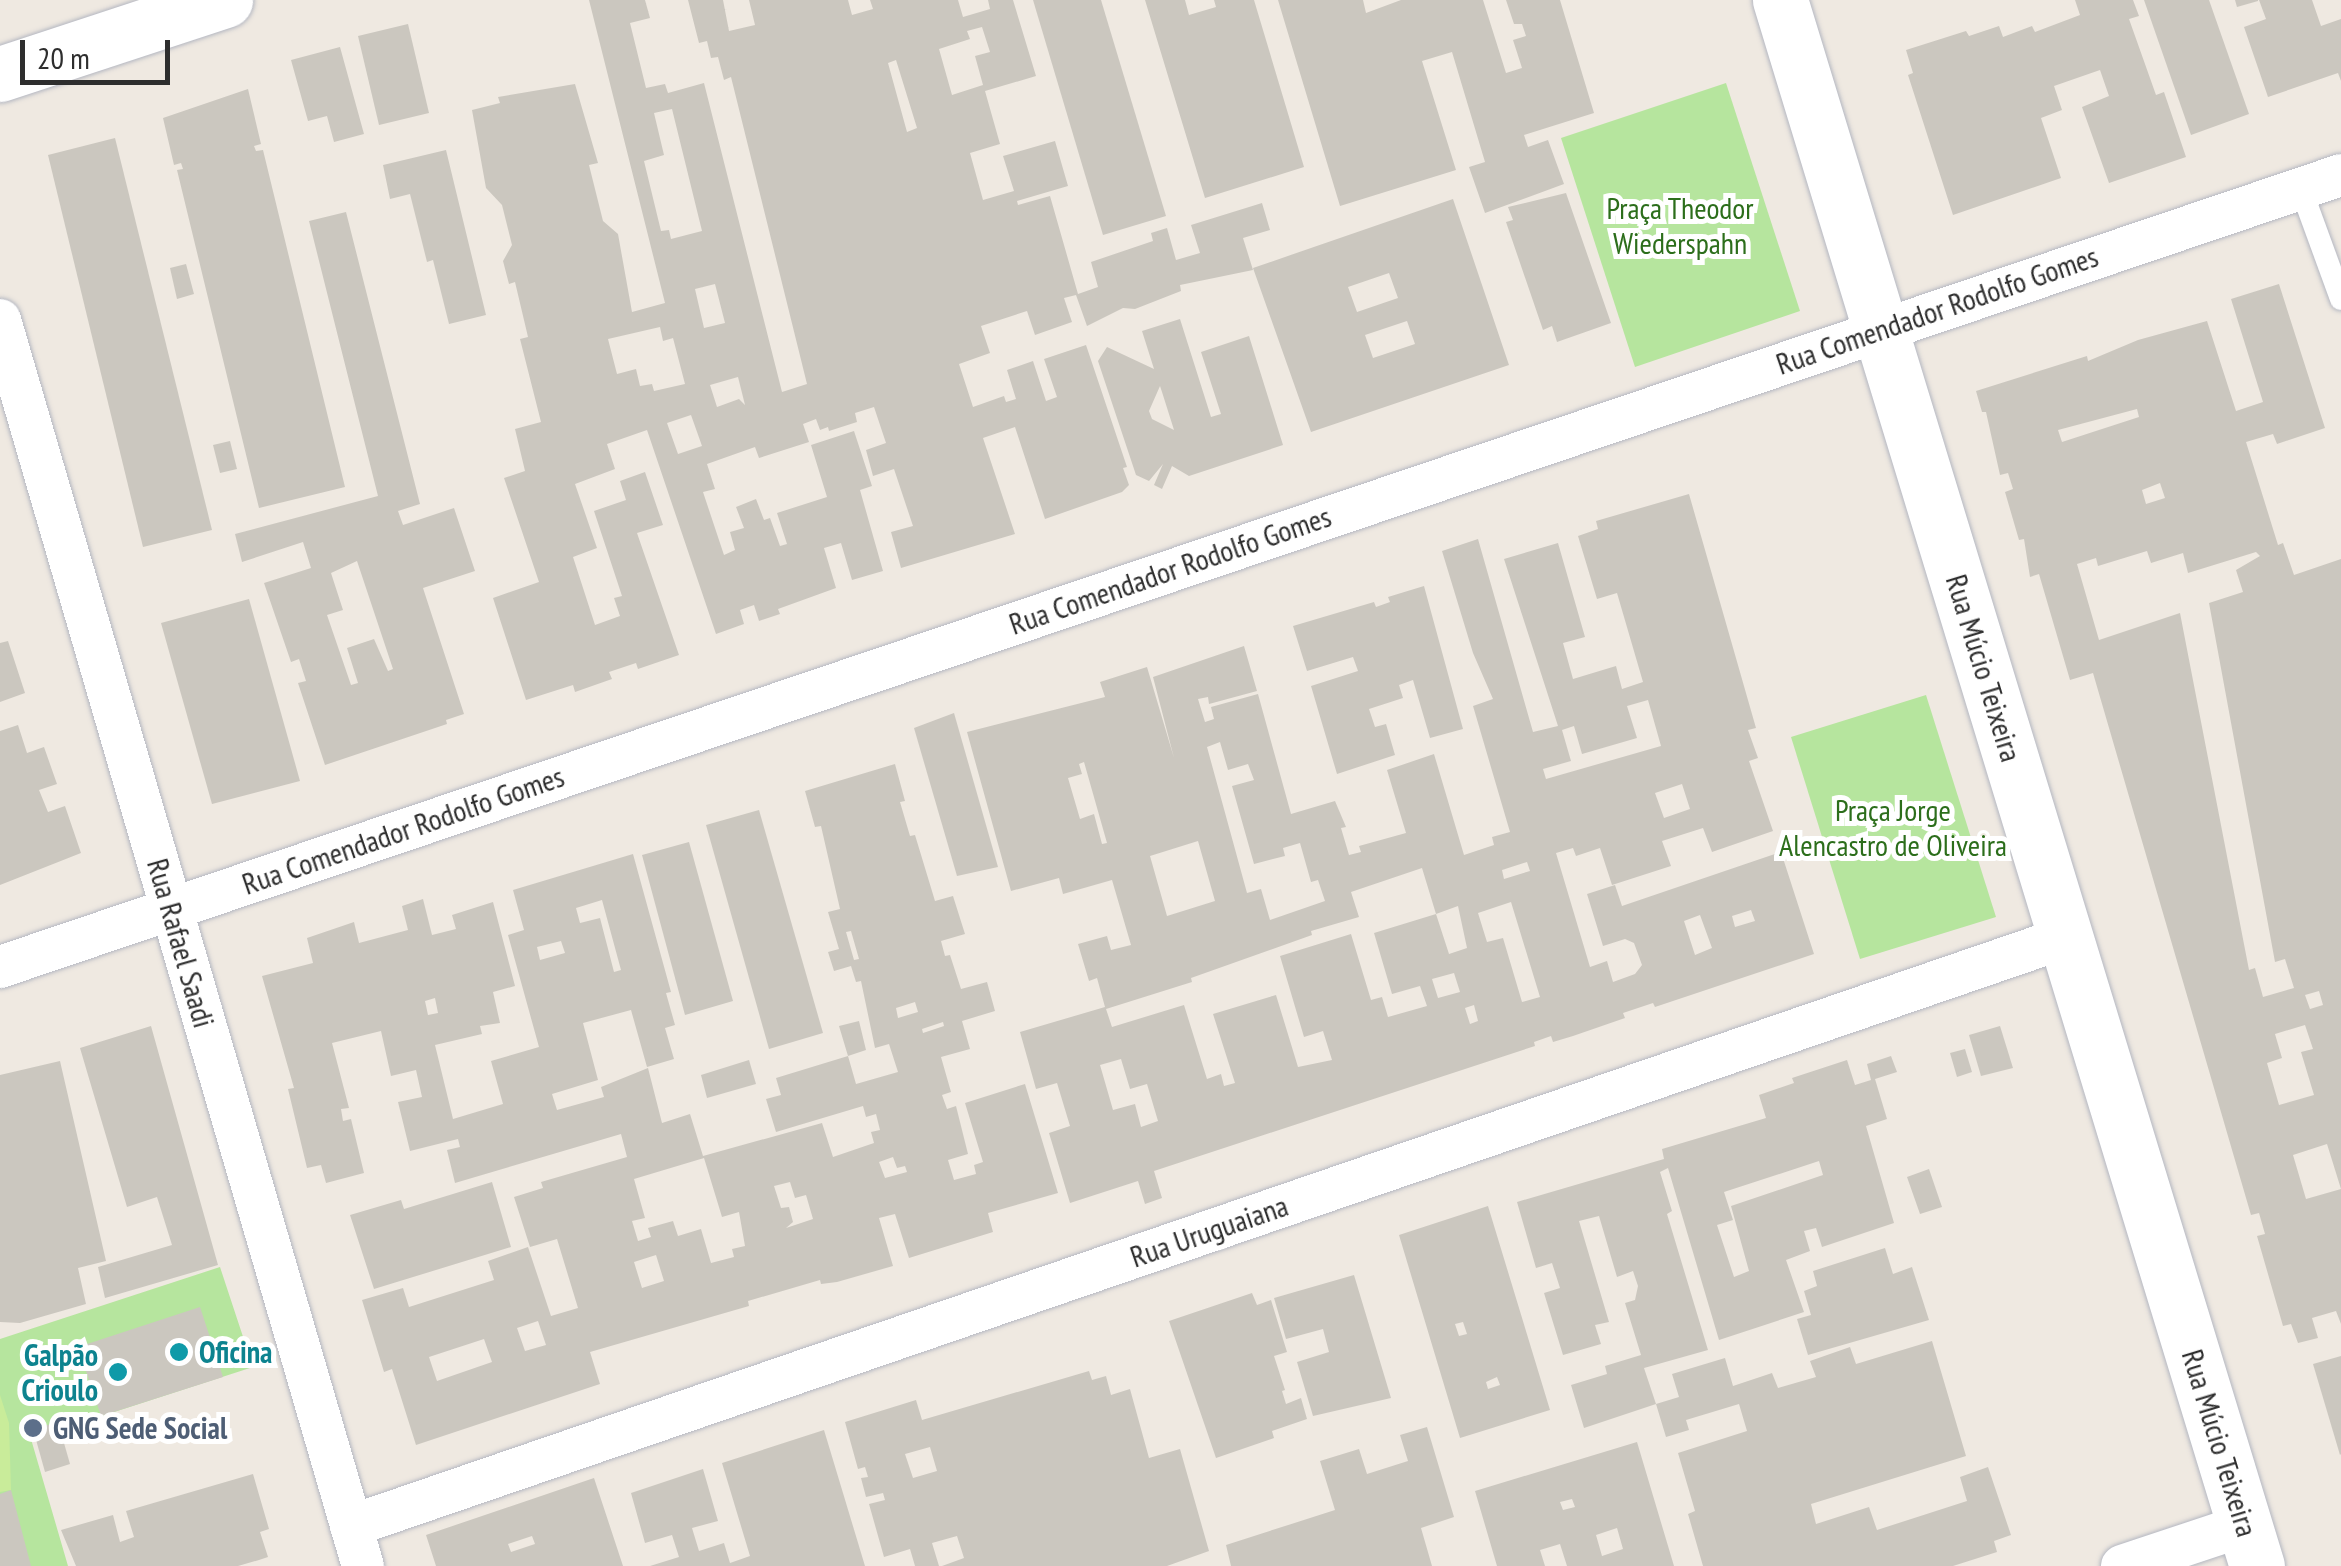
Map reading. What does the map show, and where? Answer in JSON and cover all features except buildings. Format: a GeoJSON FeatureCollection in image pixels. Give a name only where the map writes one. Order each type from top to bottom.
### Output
{"type":"FeatureCollection","features":[{"type":"Feature","properties":{"kind":"street"},"geometry":{"type":"LineString","coordinates":[[0,74],[133,15],[225,0]]}},
{"type":"Feature","properties":{"kind":"street","name":"Rua Múcio Teixeira"},"geometry":{"type":"LineString","coordinates":[[1780,0],[2251,1546]]}},
{"type":"Feature","properties":{"kind":"street","name":"Rua Comendador Rodolfo Gomes"},"geometry":{"type":"LineString","coordinates":[[0,967],[2341,175]]}},
{"type":"Feature","properties":{"kind":"street","name":"Rua Rafael Saadi"},"geometry":{"type":"LineString","coordinates":[[0,320],[357,1546]]}},
{"type":"Feature","properties":{"kind":"street","name":"Rua Uruguaiana"},"geometry":{"type":"LineString","coordinates":[[357,1546],[2066,937]]}},
{"type":"Feature","properties":{"kind":"street"},"geometry":{"type":"LineString","coordinates":[[2122,1566],[2251,1546]]}},
{"type":"Feature","properties":{"kind":"lane"},"geometry":{"type":"LineString","coordinates":[[2300,188],[2341,299]]}},
{"type":"Feature","properties":{"kind":"green space","name":"Praça Theodor Wiederspahn"},"geometry":{"type":"Polygon","coordinates":[[[1726,83],[1800,311],[1635,367],[1561,138],[1726,83]]]}},
{"type":"Feature","properties":{"kind":"green space","name":"Praça Jorge Alencastro de Oliveira"},"geometry":{"type":"Polygon","coordinates":[[[1926,695],[1996,917],[1860,959],[1791,737],[1926,695]]]}},
{"type":"Feature","properties":{"kind":"green space","name":"GNG Sede Social"},"geometry":{"type":"Polygon","coordinates":[[[220,1267],[253,1367],[31,1439],[68,1566],[0,1566],[0,1339],[220,1267]]]}},
{"type":"Feature","properties":{"kind":"green space"},"geometry":{"type":"Polygon","coordinates":[[[0,1395],[9,1423],[11,1490],[0,1492],[0,1395]]]}},
{"type":"Feature","properties":{"kind":"place","name":"Oficina"},"geometry":{"type":"Point","coordinates":[179,1352]}},
{"type":"Feature","properties":{"kind":"place","name":"Galpão Crioulo"},"geometry":{"type":"Point","coordinates":[118,1372]}},
{"type":"Feature","properties":{"kind":"place","name":"GNG Sede Social"},"geometry":{"type":"Point","coordinates":[33,1428]}}]}
